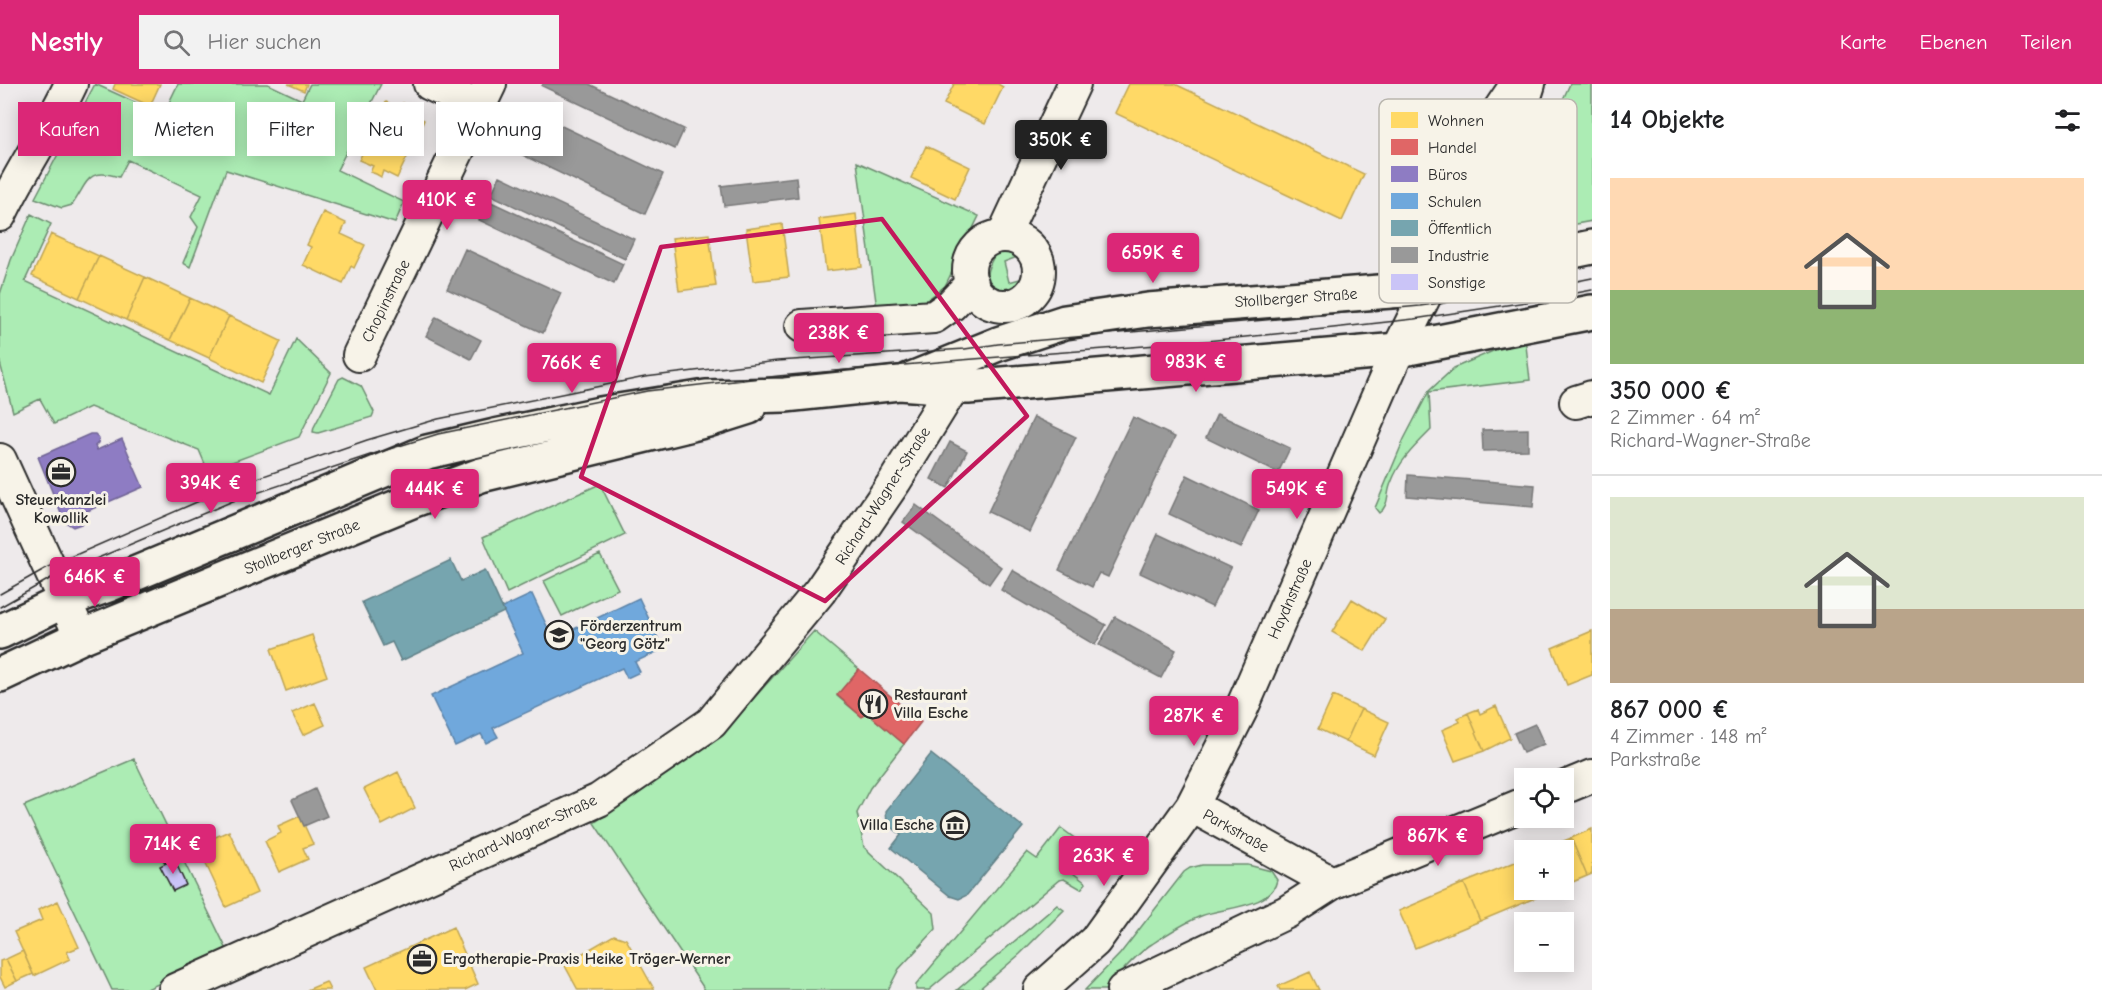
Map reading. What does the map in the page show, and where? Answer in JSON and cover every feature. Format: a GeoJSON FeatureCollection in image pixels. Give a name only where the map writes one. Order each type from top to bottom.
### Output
{"type":"FeatureCollection","features":[{"type":"Feature","properties":{"kind":"main road","name":"Stollberger Straße"},"geometry":{"type":"LineString","coordinates":[[1577,250],[1592,247]]}},
{"type":"Feature","properties":{"kind":"main road","name":"Stollberger Straße"},"geometry":{"type":"LineString","coordinates":[[899,383],[998,344],[1065,322],[1148,309],[1379,292]]}},
{"type":"Feature","properties":{"kind":"main road","name":"Stollberger Straße"},"geometry":{"type":"LineString","coordinates":[[0,632],[64,601],[108,585],[427,452],[600,414],[706,397],[785,395],[899,383],[953,387],[1398,350],[1592,312]]}},
{"type":"Feature","properties":{"kind":"main road","name":"Stollberger Straße"},"geometry":{"type":"LineString","coordinates":[[0,675],[81,637],[414,500],[481,475],[708,420],[785,395]]}},
{"type":"Feature","properties":{"kind":"street"},"geometry":{"type":"LineString","coordinates":[[0,215],[55,118],[71,84]]}},
{"type":"Feature","properties":{"kind":"street"},"geometry":{"type":"LineString","coordinates":[[430,84],[485,95]]}},
{"type":"Feature","properties":{"kind":"street"},"geometry":{"type":"LineString","coordinates":[[1003,236],[1074,84]]}},
{"type":"Feature","properties":{"kind":"street","name":"Haydnstraße"},"geometry":{"type":"LineString","coordinates":[[1507,99],[1517,84]]}},
{"type":"Feature","properties":{"kind":"street","name":"Haydnstraße"},"geometry":{"type":"LineString","coordinates":[[1524,99],[1529,84]]}},
{"type":"Feature","properties":{"kind":"street","name":"Chopinstraße"},"geometry":{"type":"LineString","coordinates":[[359,355],[485,95]]}},
{"type":"Feature","properties":{"kind":"street"},"geometry":{"type":"LineString","coordinates":[[1003,236],[1021,240],[1033,251],[1038,263],[1039,272],[1034,290],[1019,303],[1004,306],[986,301],[972,283],[970,266],[972,257],[986,241],[1003,236]]}},
{"type":"Feature","properties":{"kind":"street"},"geometry":{"type":"LineString","coordinates":[[802,326],[934,317],[972,283]]}},
{"type":"Feature","properties":{"kind":"street","name":"Haydnstraße"},"geometry":{"type":"LineString","coordinates":[[1192,806],[1240,710],[1398,350],[1422,303]]}},
{"type":"Feature","properties":{"kind":"street","name":"Richard-Wagner-Straße"},"geometry":{"type":"LineString","coordinates":[[175,990],[598,800],[711,723],[820,591],[895,481],[953,387]]}},
{"type":"Feature","properties":{"kind":"street"},"geometry":{"type":"LineString","coordinates":[[0,460],[81,637]]}},
{"type":"Feature","properties":{"kind":"street"},"geometry":{"type":"LineString","coordinates":[[1574,783],[1592,776]]}},
{"type":"Feature","properties":{"kind":"street","name":"Parkstraße"},"geometry":{"type":"LineString","coordinates":[[1040,990],[1095,941],[1192,806],[1332,883]]}},
{"type":"Feature","properties":{"kind":"street"},"geometry":{"type":"LineString","coordinates":[[1124,990],[1287,912],[1332,883],[1514,808]]}},
{"type":"Feature","properties":{"kind":"highlighted area"},"geometry":{"type":"Polygon","coordinates":[[[882,219],[1027,416],[825,601],[581,477],[661,247],[882,219]]]}},
{"type":"Feature","properties":{"kind":"green space"},"geometry":{"type":"Polygon","coordinates":[[[95,84],[134,102],[133,156],[235,156],[235,102],[169,102],[178,84],[268,84],[302,100],[310,84],[381,84],[372,102],[347,102],[347,150],[337,170],[404,202],[395,223],[226,170],[190,267],[183,263],[198,227],[191,217],[202,195],[128,160],[119,177],[100,174],[89,179],[72,205],[62,208],[35,198],[57,156],[121,156],[121,102],[86,102],[95,84]]]}},
{"type":"Feature","properties":{"kind":"green space"},"geometry":{"type":"Polygon","coordinates":[[[1570,84],[1592,84],[1592,221],[1577,224],[1577,99],[1563,99],[1570,84]]]}},
{"type":"Feature","properties":{"kind":"green space"},"geometry":{"type":"Polygon","coordinates":[[[857,162],[979,216],[945,286],[923,303],[877,309],[857,162]]]}},
{"type":"Feature","properties":{"kind":"green space"},"geometry":{"type":"Polygon","coordinates":[[[31,214],[51,224],[25,281],[269,395],[296,339],[331,373],[299,437],[208,471],[199,450],[90,407],[54,424],[40,399],[13,412],[0,363],[0,294],[11,260],[31,214]]]}},
{"type":"Feature","properties":{"kind":"green space"},"geometry":{"type":"Polygon","coordinates":[[[1009,247],[1017,257],[1004,262],[1009,282],[1023,278],[1015,291],[1005,293],[991,286],[987,273],[998,249],[1009,247]]]}},
{"type":"Feature","properties":{"kind":"green space"},"geometry":{"type":"Polygon","coordinates":[[[1525,337],[1530,380],[1429,392],[1431,430],[1398,468],[1385,506],[1379,513],[1375,508],[1404,439],[1429,391],[1454,368],[1525,337]]]}},
{"type":"Feature","properties":{"kind":"green space"},"geometry":{"type":"Polygon","coordinates":[[[343,377],[361,386],[374,412],[372,417],[318,433],[313,432],[339,379],[343,377]]]}},
{"type":"Feature","properties":{"kind":"green space"},"geometry":{"type":"Polygon","coordinates":[[[600,484],[625,535],[507,593],[483,537],[600,484]]]}},
{"type":"Feature","properties":{"kind":"green space"},"geometry":{"type":"Polygon","coordinates":[[[600,554],[618,589],[562,616],[544,581],[600,554]]]}},
{"type":"Feature","properties":{"kind":"green space"},"geometry":{"type":"Polygon","coordinates":[[[814,631],[859,669],[837,696],[861,716],[866,712],[904,744],[870,788],[857,813],[864,847],[934,913],[936,929],[899,969],[888,990],[705,990],[594,823],[721,735],[814,631]]]}},
{"type":"Feature","properties":{"kind":"green space"},"geometry":{"type":"Polygon","coordinates":[[[134,759],[228,952],[145,990],[112,990],[24,806],[134,759]]]}},
{"type":"Feature","properties":{"kind":"green space"},"geometry":{"type":"Polygon","coordinates":[[[1061,828],[1085,846],[1068,869],[1086,883],[1081,889],[1064,879],[1059,880],[929,990],[916,990],[916,985],[1027,852],[1037,859],[1061,828]]]}},
{"type":"Feature","properties":{"kind":"green space"},"geometry":{"type":"Polygon","coordinates":[[[1202,865],[1248,865],[1271,871],[1277,880],[1273,889],[1257,901],[1201,916],[1164,936],[1136,957],[1107,990],[1085,990],[1120,954],[1184,872],[1202,865]]]}},
{"type":"Feature","properties":{"kind":"green space"},"geometry":{"type":"Polygon","coordinates":[[[1057,905],[1064,910],[1020,954],[978,990],[957,990],[1057,905]]]}},
{"type":"Feature","properties":{"kind":"building: Wohnen"},"geometry":{"type":"Polygon","coordinates":[[[115,84],[160,84],[152,102],[141,102],[113,89],[115,84]]]}},
{"type":"Feature","properties":{"kind":"building: Wohnen"},"geometry":{"type":"Polygon","coordinates":[[[288,84],[307,84],[304,91],[288,84]]]}},
{"type":"Feature","properties":{"kind":"building: Wohnen"},"geometry":{"type":"Polygon","coordinates":[[[954,84],[998,84],[1003,87],[985,124],[944,104],[954,84]]]}},
{"type":"Feature","properties":{"kind":"building: Wohnen"},"geometry":{"type":"Polygon","coordinates":[[[1129,84],[1175,84],[1364,174],[1342,221],[1115,113],[1129,84]]]}},
{"type":"Feature","properties":{"kind":"building: Wohnen"},"geometry":{"type":"Polygon","coordinates":[[[926,146],[970,167],[955,199],[911,178],[926,146]]]}},
{"type":"Feature","properties":{"kind":"building: Wohnen"},"geometry":{"type":"Polygon","coordinates":[[[361,156],[408,156],[397,178],[383,171],[381,177],[370,172],[373,166],[359,160],[361,156]]]}},
{"type":"Feature","properties":{"kind":"building: Wohnen"},"geometry":{"type":"Polygon","coordinates":[[[323,212],[346,223],[341,234],[365,245],[354,268],[351,266],[343,284],[303,265],[311,247],[307,245],[323,212]]]}},
{"type":"Feature","properties":{"kind":"building: Wohnen"},"geometry":{"type":"Polygon","coordinates":[[[856,214],[862,267],[826,271],[819,219],[856,214]]]}},
{"type":"Feature","properties":{"kind":"building: Wohnen"},"geometry":{"type":"Polygon","coordinates":[[[782,224],[789,277],[753,281],[746,229],[782,224]]]}},
{"type":"Feature","properties":{"kind":"building: Wohnen"},"geometry":{"type":"Polygon","coordinates":[[[51,234],[99,256],[79,298],[32,276],[51,234]]]}},
{"type":"Feature","properties":{"kind":"building: Wohnen"},"geometry":{"type":"Polygon","coordinates":[[[709,234],[716,286],[679,291],[672,238],[709,234]]]}},
{"type":"Feature","properties":{"kind":"building: Wohnen"},"geometry":{"type":"Polygon","coordinates":[[[99,256],[145,277],[126,320],[79,298],[99,256]]]}},
{"type":"Feature","properties":{"kind":"building: Wohnen"},"geometry":{"type":"Polygon","coordinates":[[[145,277],[190,298],[170,340],[126,320],[145,277]]]}},
{"type":"Feature","properties":{"kind":"building: Wohnen"},"geometry":{"type":"Polygon","coordinates":[[[190,298],[229,316],[209,358],[170,340],[190,298]]]}},
{"type":"Feature","properties":{"kind":"building: Wohnen"},"geometry":{"type":"Polygon","coordinates":[[[229,316],[281,341],[261,383],[209,358],[229,316]]]}},
{"type":"Feature","properties":{"kind":"building: Wohnen"},"geometry":{"type":"Polygon","coordinates":[[[1352,599],[1385,619],[1365,651],[1332,632],[1352,599]]]}},
{"type":"Feature","properties":{"kind":"building: Wohnen"},"geometry":{"type":"Polygon","coordinates":[[[1592,631],[1592,675],[1567,685],[1552,648],[1592,631]]]}},
{"type":"Feature","properties":{"kind":"building: Wohnen"},"geometry":{"type":"Polygon","coordinates":[[[312,635],[327,676],[286,691],[271,649],[312,635]]]}},
{"type":"Feature","properties":{"kind":"building: Wohnen"},"geometry":{"type":"Polygon","coordinates":[[[1333,696],[1361,709],[1346,742],[1318,729],[1333,696]]]}},
{"type":"Feature","properties":{"kind":"building: Wohnen"},"geometry":{"type":"Polygon","coordinates":[[[315,703],[325,725],[303,735],[292,713],[315,703]]]}},
{"type":"Feature","properties":{"kind":"building: Wohnen"},"geometry":{"type":"Polygon","coordinates":[[[1496,706],[1510,738],[1484,751],[1468,713],[1478,709],[1480,714],[1496,706]]]}},
{"type":"Feature","properties":{"kind":"building: Wohnen"},"geometry":{"type":"Polygon","coordinates":[[[1361,709],[1389,722],[1374,755],[1346,742],[1361,709]]]}},
{"type":"Feature","properties":{"kind":"building: Wohnen"},"geometry":{"type":"Polygon","coordinates":[[[1468,713],[1484,751],[1455,761],[1442,730],[1460,722],[1458,718],[1468,713]]]}},
{"type":"Feature","properties":{"kind":"building: Wohnen"},"geometry":{"type":"Polygon","coordinates":[[[398,772],[415,808],[382,825],[364,789],[398,772]]]}},
{"type":"Feature","properties":{"kind":"building: Wohnen"},"geometry":{"type":"Polygon","coordinates":[[[300,816],[313,844],[303,848],[308,859],[279,872],[265,841],[281,833],[278,826],[300,816]]]}},
{"type":"Feature","properties":{"kind":"building: Wohnen"},"geometry":{"type":"Polygon","coordinates":[[[1592,829],[1592,874],[1587,876],[1574,840],[1571,838],[1592,829]]]}},
{"type":"Feature","properties":{"kind":"building: Wohnen"},"geometry":{"type":"Polygon","coordinates":[[[229,831],[257,893],[226,907],[197,845],[229,831]]]}},
{"type":"Feature","properties":{"kind":"building: Wohnen"},"geometry":{"type":"Polygon","coordinates":[[[1574,845],[1587,876],[1574,881],[1574,845]]]}},
{"type":"Feature","properties":{"kind":"building: Wohnen"},"geometry":{"type":"Polygon","coordinates":[[[1514,862],[1514,900],[1530,900],[1480,921],[1464,883],[1514,862]]]}},
{"type":"Feature","properties":{"kind":"building: Wohnen"},"geometry":{"type":"Polygon","coordinates":[[[1464,883],[1480,921],[1415,948],[1399,911],[1464,883]]]}},
{"type":"Feature","properties":{"kind":"building: Wohnen"},"geometry":{"type":"Polygon","coordinates":[[[58,901],[79,947],[67,952],[70,959],[34,976],[14,932],[42,920],[38,910],[58,901]]]}},
{"type":"Feature","properties":{"kind":"building: Wohnen"},"geometry":{"type":"Polygon","coordinates":[[[453,927],[478,984],[465,990],[377,990],[366,967],[453,927]]]}},
{"type":"Feature","properties":{"kind":"building: Wohnen"},"geometry":{"type":"Polygon","coordinates":[[[614,935],[626,939],[654,989],[578,990],[564,964],[614,935]]]}},
{"type":"Feature","properties":{"kind":"building: Wohnen"},"geometry":{"type":"Polygon","coordinates":[[[23,951],[33,974],[17,981],[6,959],[23,951]]]}},
{"type":"Feature","properties":{"kind":"building: Wohnen"},"geometry":{"type":"Polygon","coordinates":[[[6,959],[17,981],[5,987],[0,977],[0,961],[6,959]]]}},
{"type":"Feature","properties":{"kind":"building: Wohnen"},"geometry":{"type":"Polygon","coordinates":[[[1310,972],[1319,990],[1280,990],[1278,986],[1310,972]]]}},
{"type":"Feature","properties":{"kind":"building: Wohnen"},"geometry":{"type":"Polygon","coordinates":[[[326,982],[330,990],[307,990],[326,982]]]}},
{"type":"Feature","properties":{"kind":"building: Handel","name":"Restaurant Villa Esche"},"geometry":{"type":"Polygon","coordinates":[[[859,669],[921,722],[904,744],[866,712],[862,717],[837,695],[859,669]]]}},
{"type":"Feature","properties":{"kind":"building: Büros"},"geometry":{"type":"Polygon","coordinates":[[[90,434],[95,434],[99,438],[95,446],[97,450],[122,439],[143,487],[85,512],[84,523],[73,527],[64,521],[38,457],[90,434]]]}},
{"type":"Feature","properties":{"kind":"building: Schulen"},"geometry":{"type":"Polygon","coordinates":[[[532,594],[553,639],[639,598],[663,649],[635,662],[640,672],[627,678],[622,668],[493,728],[498,737],[486,743],[481,734],[455,746],[431,696],[523,653],[502,608],[532,594]]]}},
{"type":"Feature","properties":{"kind":"building: Öffentlich"},"geometry":{"type":"Polygon","coordinates":[[[451,560],[461,581],[485,570],[504,612],[401,661],[392,642],[383,646],[362,602],[451,560]]]}},
{"type":"Feature","properties":{"kind":"building: Öffentlich","name":"Villa Esche"},"geometry":{"type":"Polygon","coordinates":[[[931,754],[1023,827],[967,895],[959,899],[950,896],[891,848],[901,835],[887,823],[886,811],[931,754]]]}},
{"type":"Feature","properties":{"kind":"building: Industrie"},"geometry":{"type":"Polygon","coordinates":[[[543,84],[589,84],[684,129],[675,149],[542,86],[543,84]]]}},
{"type":"Feature","properties":{"kind":"building: Industrie"},"geometry":{"type":"Polygon","coordinates":[[[563,127],[663,174],[645,214],[524,156],[563,156],[563,127]]]}},
{"type":"Feature","properties":{"kind":"building: Industrie"},"geometry":{"type":"Polygon","coordinates":[[[500,176],[634,239],[625,259],[491,195],[500,176]]]}},
{"type":"Feature","properties":{"kind":"building: Industrie"},"geometry":{"type":"Polygon","coordinates":[[[796,177],[798,197],[724,206],[721,186],[796,177]]]}},
{"type":"Feature","properties":{"kind":"building: Industrie"},"geometry":{"type":"Polygon","coordinates":[[[489,201],[623,264],[614,284],[479,220],[489,201]]]}},
{"type":"Feature","properties":{"kind":"building: Industrie"},"geometry":{"type":"Polygon","coordinates":[[[465,249],[561,293],[543,333],[447,289],[465,249]]]}},
{"type":"Feature","properties":{"kind":"building: Industrie"},"geometry":{"type":"Polygon","coordinates":[[[436,317],[481,340],[471,359],[426,336],[436,317]]]}},
{"type":"Feature","properties":{"kind":"building: Industrie"},"geometry":{"type":"Polygon","coordinates":[[[1217,414],[1290,448],[1278,473],[1206,438],[1217,414]]]}},
{"type":"Feature","properties":{"kind":"building: Industrie"},"geometry":{"type":"Polygon","coordinates":[[[1034,417],[1076,437],[1030,532],[988,512],[1034,417]]]}},
{"type":"Feature","properties":{"kind":"building: Industrie"},"geometry":{"type":"Polygon","coordinates":[[[1133,417],[1175,437],[1108,577],[1099,573],[1092,587],[1059,570],[1133,417]]]}},
{"type":"Feature","properties":{"kind":"building: Industrie"},"geometry":{"type":"Polygon","coordinates":[[[1528,429],[1528,450],[1483,451],[1482,430],[1528,429]]]}},
{"type":"Feature","properties":{"kind":"building: Industrie"},"geometry":{"type":"Polygon","coordinates":[[[950,442],[967,451],[948,488],[931,479],[950,442]]]}},
{"type":"Feature","properties":{"kind":"building: Industrie"},"geometry":{"type":"Polygon","coordinates":[[[1187,475],[1259,510],[1241,548],[1169,514],[1187,475]]]}},
{"type":"Feature","properties":{"kind":"building: Industrie"},"geometry":{"type":"Polygon","coordinates":[[[1408,475],[1535,485],[1533,507],[1407,496],[1408,475]]]}},
{"type":"Feature","properties":{"kind":"building: Industrie"},"geometry":{"type":"Polygon","coordinates":[[[916,505],[1001,567],[989,584],[903,522],[916,505]]]}},
{"type":"Feature","properties":{"kind":"building: Industrie"},"geometry":{"type":"Polygon","coordinates":[[[1158,534],[1231,568],[1212,607],[1140,573],[1158,534]]]}},
{"type":"Feature","properties":{"kind":"building: Industrie"},"geometry":{"type":"Polygon","coordinates":[[[1012,570],[1106,625],[1095,645],[1001,590],[1012,570]]]}},
{"type":"Feature","properties":{"kind":"building: Industrie"},"geometry":{"type":"Polygon","coordinates":[[[1115,617],[1176,650],[1161,678],[1099,645],[1115,617]]]}},
{"type":"Feature","properties":{"kind":"building: Industrie"},"geometry":{"type":"Polygon","coordinates":[[[1535,724],[1544,744],[1523,753],[1514,733],[1535,724]]]}},
{"type":"Feature","properties":{"kind":"building: Industrie"},"geometry":{"type":"Polygon","coordinates":[[[315,789],[327,816],[304,826],[292,800],[315,789]]]}},
{"type":"Feature","properties":{"kind":"building: Sonstige"},"geometry":{"type":"Polygon","coordinates":[[[165,839],[174,859],[165,863],[156,844],[165,839]]]}},
{"type":"Feature","properties":{"kind":"building: Sonstige"},"geometry":{"type":"Polygon","coordinates":[[[174,859],[186,885],[173,891],[160,866],[174,859]]]}},
{"type":"Feature","properties":{"kind":"tram line"},"geometry":{"type":"LineString","coordinates":[[1577,281],[1592,278]]}},
{"type":"Feature","properties":{"kind":"tram line"},"geometry":{"type":"LineString","coordinates":[[1577,293],[1592,290]]}},
{"type":"Feature","properties":{"kind":"tram line"},"geometry":{"type":"LineString","coordinates":[[0,594],[48,567],[229,488],[367,440],[438,419],[645,377],[777,361],[965,349],[998,344],[1441,303]]}},
{"type":"Feature","properties":{"kind":"tram line"},"geometry":{"type":"LineString","coordinates":[[0,607],[53,577],[233,501],[370,455],[438,434],[647,391],[778,376],[1197,342],[1414,319],[1520,303]]}},
{"type":"Feature","properties":{"kind":"place","name":"Steuerkanzlei Kowollik"},"geometry":{"type":"Point","coordinates":[61,472]}},
{"type":"Feature","properties":{"kind":"place","name":"Förderzentrum \"Georg Götz\""},"geometry":{"type":"Point","coordinates":[559,635]}},
{"type":"Feature","properties":{"kind":"place","name":"Restaurant Villa Esche"},"geometry":{"type":"Point","coordinates":[873,704]}},
{"type":"Feature","properties":{"kind":"place","name":"Villa Esche"},"geometry":{"type":"Point","coordinates":[955,825]}},
{"type":"Feature","properties":{"kind":"place","name":"Ergotherapie-Praxis Heike Tröger-Werner"},"geometry":{"type":"Point","coordinates":[422,959]}}]}
